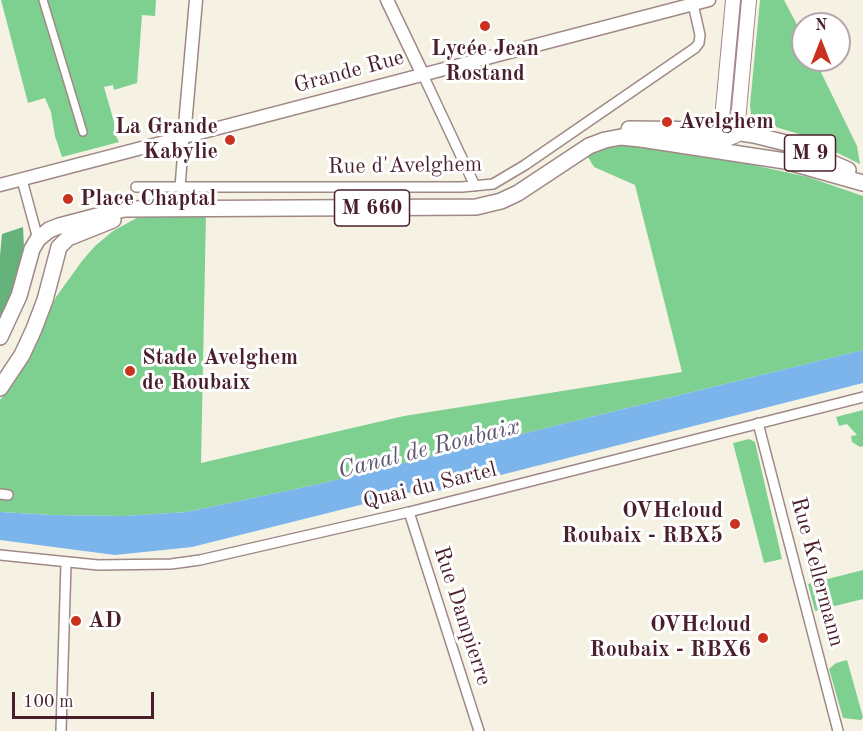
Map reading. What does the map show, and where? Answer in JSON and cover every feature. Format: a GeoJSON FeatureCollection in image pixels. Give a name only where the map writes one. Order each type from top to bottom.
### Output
{"type":"FeatureCollection","features":[{"type":"Feature","properties":{"kind":"main road"},"geometry":{"type":"LineString","coordinates":[[733,0],[728,134],[736,153]]}},
{"type":"Feature","properties":{"kind":"main road"},"geometry":{"type":"LineString","coordinates":[[728,134],[749,0]]}},
{"type":"Feature","properties":{"kind":"main road","name":"M 660"},"geometry":{"type":"LineString","coordinates":[[38,239],[49,230],[66,224],[124,209],[476,207],[492,204],[512,196],[593,140],[617,130],[728,134]]}},
{"type":"Feature","properties":{"kind":"main road","name":"M 9"},"geometry":{"type":"LineString","coordinates":[[598,142],[629,134],[728,134],[786,143],[863,177]]}},
{"type":"Feature","properties":{"kind":"main road","name":"M 660"},"geometry":{"type":"LineString","coordinates":[[574,155],[598,142],[628,137],[736,153]]}},
{"type":"Feature","properties":{"kind":"main road","name":"M 9"},"geometry":{"type":"LineString","coordinates":[[736,153],[800,165],[863,183]]}},
{"type":"Feature","properties":{"kind":"main road","name":"M 660"},"geometry":{"type":"LineString","coordinates":[[0,388],[22,355],[34,329],[45,300],[59,247],[68,238],[131,213],[156,208]]}},
{"type":"Feature","properties":{"kind":"main road"},"geometry":{"type":"LineString","coordinates":[[0,337],[12,313],[32,249],[38,239]]}},
{"type":"Feature","properties":{"kind":"street"},"geometry":{"type":"LineString","coordinates":[[43,0],[83,132]]}},
{"type":"Feature","properties":{"kind":"street"},"geometry":{"type":"LineString","coordinates":[[180,187],[196,0]]}},
{"type":"Feature","properties":{"kind":"street"},"geometry":{"type":"LineString","coordinates":[[387,0],[475,186]]}},
{"type":"Feature","properties":{"kind":"street","name":"Grande Rue"},"geometry":{"type":"LineString","coordinates":[[0,185],[709,0]]}},
{"type":"Feature","properties":{"kind":"street","name":"Rue d'Avelghem"},"geometry":{"type":"LineString","coordinates":[[136,187],[475,186],[493,184],[505,179],[695,48],[699,43],[700,35],[693,4]]}},
{"type":"Feature","properties":{"kind":"street"},"geometry":{"type":"LineString","coordinates":[[22,180],[38,239]]}},
{"type":"Feature","properties":{"kind":"street","name":"Quai du Sartel"},"geometry":{"type":"LineString","coordinates":[[0,555],[66,563],[117,565],[192,562],[409,512],[863,397]]}},
{"type":"Feature","properties":{"kind":"street","name":"Rue Kellermann"},"geometry":{"type":"LineString","coordinates":[[758,423],[838,731]]}},
{"type":"Feature","properties":{"kind":"street","name":"Rue Dampierre"},"geometry":{"type":"LineString","coordinates":[[409,512],[478,731]]}},
{"type":"Feature","properties":{"kind":"street"},"geometry":{"type":"LineString","coordinates":[[61,731],[66,563]]}},
{"type":"Feature","properties":{"kind":"green space"},"geometry":{"type":"Polygon","coordinates":[[[1,0],[156,0],[155,16],[142,15],[137,83],[114,90],[113,85],[104,87],[114,122],[114,132],[119,142],[62,157],[55,136],[51,112],[45,98],[28,103],[1,0]]]}},
{"type":"Feature","properties":{"kind":"green space"},"geometry":{"type":"Polygon","coordinates":[[[760,0],[784,0],[791,13],[791,72],[821,72],[857,146],[860,164],[799,134],[769,125],[751,114],[760,0]]]}},
{"type":"Feature","properties":{"kind":"green space"},"geometry":{"type":"Polygon","coordinates":[[[635,144],[730,160],[808,177],[863,196],[863,350],[319,484],[187,512],[123,516],[0,512],[0,400],[28,360],[56,297],[82,261],[113,231],[142,215],[206,214],[201,463],[404,416],[682,372],[635,185],[594,167],[586,154],[607,146],[635,144]]]}},
{"type":"Feature","properties":{"kind":"green space"},"geometry":{"type":"Polygon","coordinates":[[[23,227],[24,247],[17,284],[0,326],[2,234],[23,227]]]}},
{"type":"Feature","properties":{"kind":"green space"},"geometry":{"type":"Polygon","coordinates":[[[863,410],[863,446],[860,447],[852,442],[851,436],[857,435],[847,424],[839,426],[836,417],[863,410]]]}},
{"type":"Feature","properties":{"kind":"green space"},"geometry":{"type":"Polygon","coordinates":[[[749,439],[755,442],[782,559],[764,563],[733,443],[749,439]]]}},
{"type":"Feature","properties":{"kind":"green space"},"geometry":{"type":"Polygon","coordinates":[[[863,570],[863,599],[815,611],[808,584],[863,570]]]}},
{"type":"Feature","properties":{"kind":"green space"},"geometry":{"type":"Polygon","coordinates":[[[847,660],[863,717],[861,720],[843,718],[829,669],[836,663],[847,660]]]}},
{"type":"Feature","properties":{"kind":"water"},"geometry":{"type":"Polygon","coordinates":[[[863,350],[863,383],[426,494],[420,490],[192,547],[115,555],[0,540],[0,512],[123,516],[187,512],[319,484],[863,350]]]}},
{"type":"Feature","properties":{"kind":"place","name":"Lycée Jean Rostand"},"geometry":{"type":"Point","coordinates":[485,26]}},
{"type":"Feature","properties":{"kind":"place","name":"Avelghem"},"geometry":{"type":"Point","coordinates":[667,122]}},
{"type":"Feature","properties":{"kind":"place","name":"La Grande Kabylie"},"geometry":{"type":"Point","coordinates":[230,140]}},
{"type":"Feature","properties":{"kind":"place","name":"Place Chaptal"},"geometry":{"type":"Point","coordinates":[68,199]}},
{"type":"Feature","properties":{"kind":"place","name":"Stade Avelghem de Roubaix"},"geometry":{"type":"Point","coordinates":[130,371]}},
{"type":"Feature","properties":{"kind":"place","name":"OVHcloud Roubaix - RBX5"},"geometry":{"type":"Point","coordinates":[735,524]}},
{"type":"Feature","properties":{"kind":"place","name":"AD"},"geometry":{"type":"Point","coordinates":[76,621]}},
{"type":"Feature","properties":{"kind":"place","name":"OVHcloud Roubaix - RBX6"},"geometry":{"type":"Point","coordinates":[763,638]}},
{"type":"Feature","properties":{"kind":"water label","name":"Canal de Roubaix"},"geometry":{"type":"Point","coordinates":[429,449]}}]}
